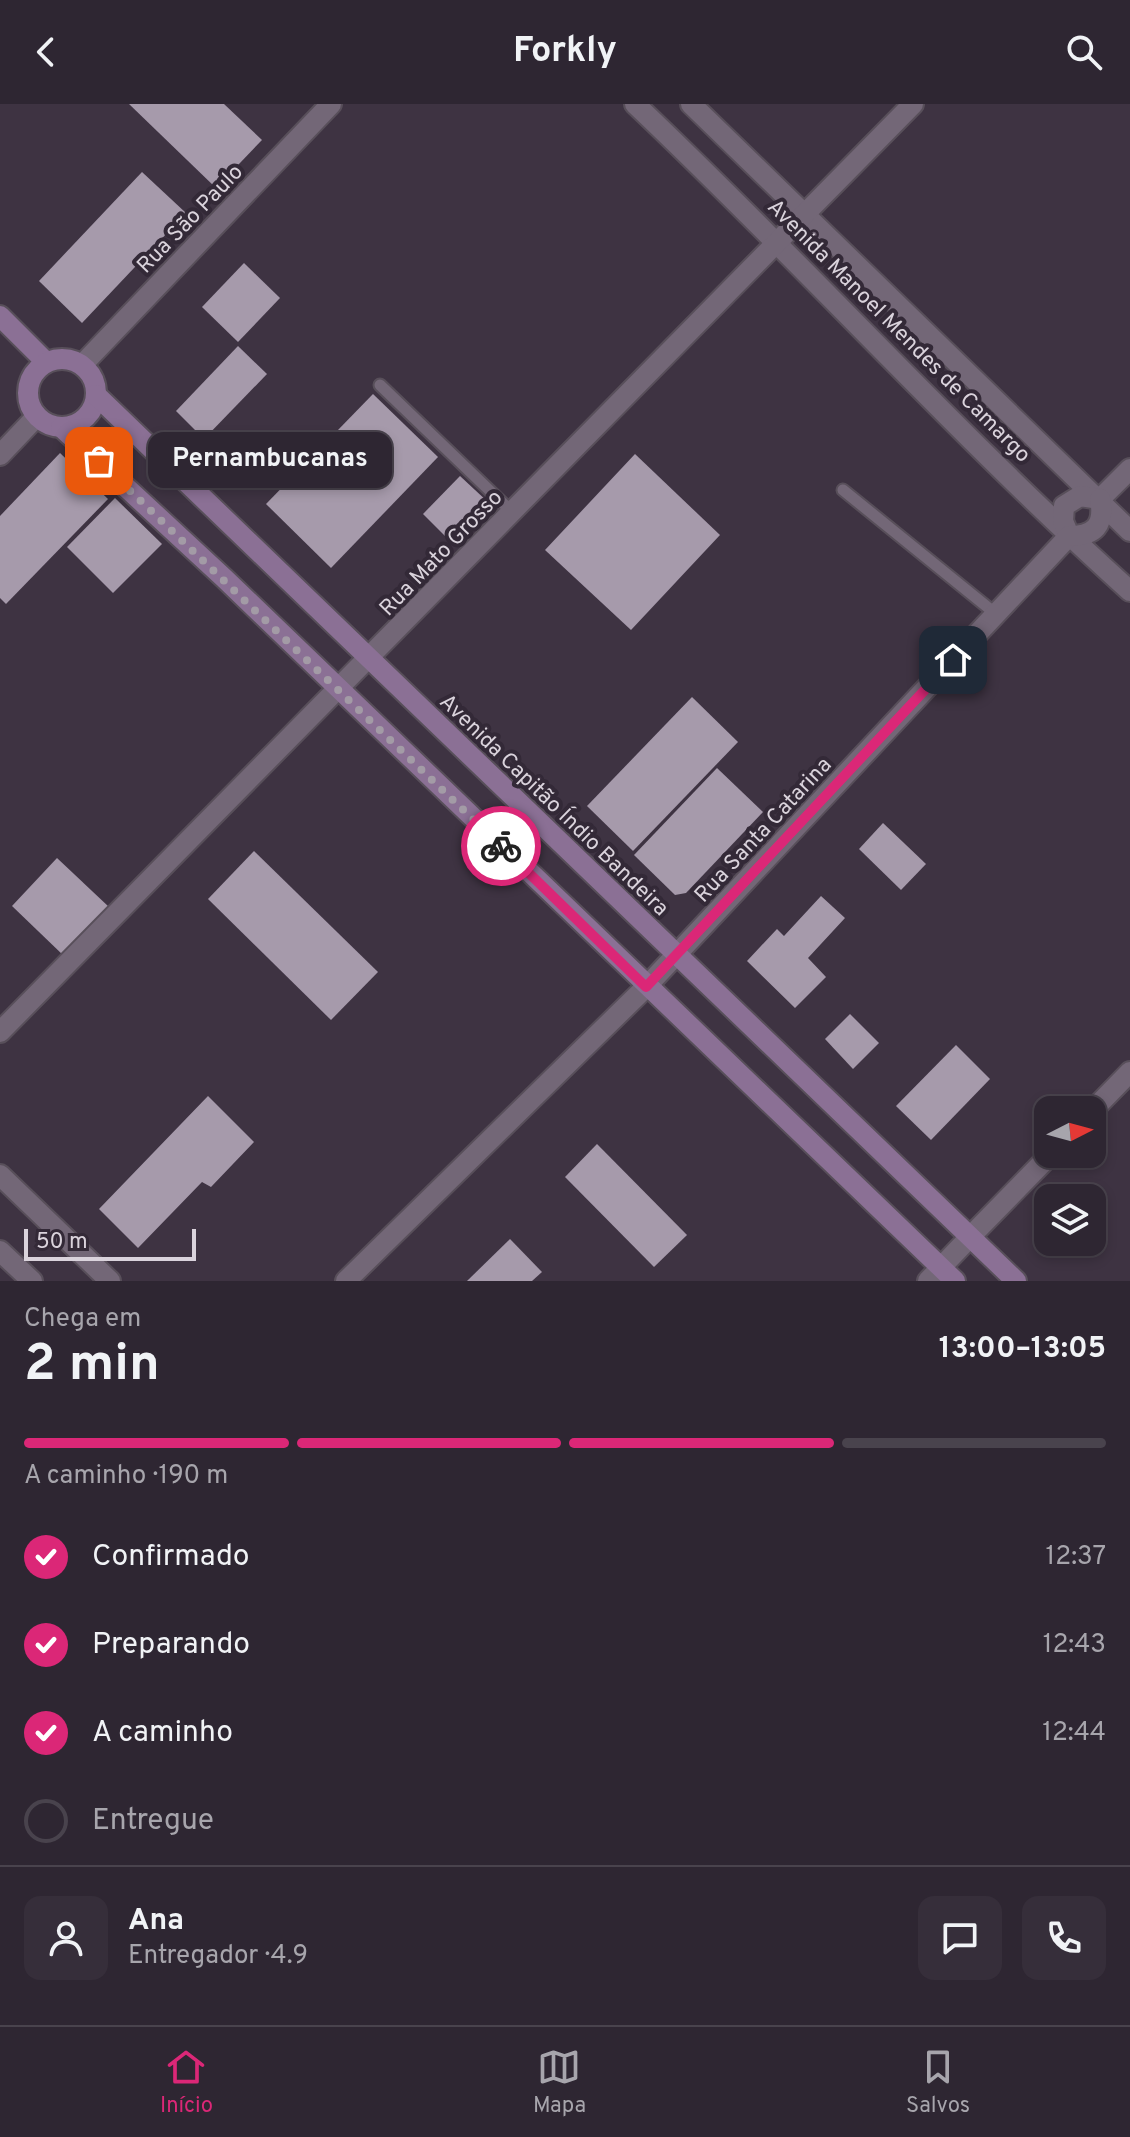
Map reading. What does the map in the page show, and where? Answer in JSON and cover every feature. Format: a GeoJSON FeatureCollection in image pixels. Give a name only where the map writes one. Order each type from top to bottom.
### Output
{"type":"FeatureCollection","features":[{"type":"Feature","properties":{"kind":"main road"},"geometry":{"type":"LineString","coordinates":[[0,316],[46,362]]}},
{"type":"Feature","properties":{"kind":"main road"},"geometry":{"type":"LineString","coordinates":[[61,427],[81,422],[89,414],[96,395],[95,383],[82,365],[58,358],[36,370],[28,393],[37,416],[61,427],[339,691],[941,1277]]}},
{"type":"Feature","properties":{"kind":"main road","name":"Avenida Capitão Índio Bandeira"},"geometry":{"type":"LineString","coordinates":[[96,395],[1016,1281]]}},
{"type":"Feature","properties":{"kind":"street","name":"Rua São Paulo"},"geometry":{"type":"LineString","coordinates":[[82,365],[331,104]]}},
{"type":"Feature","properties":{"kind":"street","name":"Avenida Manoel Mendes de Camargo"},"geometry":{"type":"LineString","coordinates":[[635,104],[776,240],[1069,536],[1130,591]]}},
{"type":"Feature","properties":{"kind":"street","name":"Avenida Manoel Mendes de Camargo"},"geometry":{"type":"LineString","coordinates":[[691,104],[804,211],[1011,419],[1100,499],[1130,531]]}},
{"type":"Feature","properties":{"kind":"street","name":"Rua Mato Grosso"},"geometry":{"type":"LineString","coordinates":[[0,1032],[339,691],[804,211],[913,104]]}},
{"type":"Feature","properties":{"kind":"street"},"geometry":{"type":"LineString","coordinates":[[0,455],[37,416]]}},
{"type":"Feature","properties":{"kind":"street","name":"Rua Santa Catarina"},"geometry":{"type":"LineString","coordinates":[[346,1281],[646,987],[1069,536],[1084,536],[1095,530],[1102,520],[1100,499],[1130,469]]}},
{"type":"Feature","properties":{"kind":"street"},"geometry":{"type":"LineString","coordinates":[[1069,536],[1063,521],[1064,506],[1080,496],[1100,499]]}},
{"type":"Feature","properties":{"kind":"street"},"geometry":{"type":"LineString","coordinates":[[1106,1097],[1130,1072]]}},
{"type":"Feature","properties":{"kind":"street"},"geometry":{"type":"LineString","coordinates":[[941,1277],[970,1237],[1037,1168]]}},
{"type":"Feature","properties":{"kind":"street"},"geometry":{"type":"LineString","coordinates":[[0,1175],[110,1281]]}},
{"type":"Feature","properties":{"kind":"street"},"geometry":{"type":"LineString","coordinates":[[0,1251],[32,1281]]}},
{"type":"Feature","properties":{"kind":"lane"},"geometry":{"type":"LineString","coordinates":[[380,385],[512,512]]}},
{"type":"Feature","properties":{"kind":"lane"},"geometry":{"type":"LineString","coordinates":[[843,490],[996,614]]}},
{"type":"Feature","properties":{"kind":"building"},"geometry":{"type":"Polygon","coordinates":[[[129,104],[224,104],[262,140],[216,188],[129,104]]]}},
{"type":"Feature","properties":{"kind":"building"},"geometry":{"type":"Polygon","coordinates":[[[142,172],[186,213],[82,323],[39,281],[142,172]]]}},
{"type":"Feature","properties":{"kind":"building"},"geometry":{"type":"Polygon","coordinates":[[[244,263],[280,298],[238,342],[202,307],[244,263]]]}},
{"type":"Feature","properties":{"kind":"building"},"geometry":{"type":"Polygon","coordinates":[[[238,346],[267,374],[204,439],[176,411],[238,346]]]}},
{"type":"Feature","properties":{"kind":"building"},"geometry":{"type":"Polygon","coordinates":[[[373,394],[438,457],[331,568],[266,504],[373,394]]]}},
{"type":"Feature","properties":{"kind":"building"},"geometry":{"type":"Polygon","coordinates":[[[60,453],[108,499],[6,604],[0,598],[0,516],[60,453]]]}},
{"type":"Feature","properties":{"kind":"building"},"geometry":{"type":"Polygon","coordinates":[[[635,454],[720,535],[631,630],[545,550],[635,454]]]}},
{"type":"Feature","properties":{"kind":"building"},"geometry":{"type":"Polygon","coordinates":[[[460,476],[489,503],[451,542],[423,514],[460,476]]]}},
{"type":"Feature","properties":{"kind":"building"},"geometry":{"type":"Polygon","coordinates":[[[115,498],[162,544],[113,593],[67,547],[115,498]]]}},
{"type":"Feature","properties":{"kind":"building"},"geometry":{"type":"Polygon","coordinates":[[[692,697],[738,742],[633,851],[587,806],[692,697]]]}},
{"type":"Feature","properties":{"kind":"building"},"geometry":{"type":"Polygon","coordinates":[[[717,768],[763,812],[686,893],[675,895],[634,855],[717,768]]]}},
{"type":"Feature","properties":{"kind":"building"},"geometry":{"type":"Polygon","coordinates":[[[883,823],[926,864],[901,890],[859,849],[883,823]]]}},
{"type":"Feature","properties":{"kind":"building"},"geometry":{"type":"Polygon","coordinates":[[[254,851],[378,972],[331,1020],[208,899],[254,851]]]}},
{"type":"Feature","properties":{"kind":"building"},"geometry":{"type":"Polygon","coordinates":[[[57,858],[109,907],[64,956],[12,906],[57,858]]]}},
{"type":"Feature","properties":{"kind":"building"},"geometry":{"type":"Polygon","coordinates":[[[821,896],[845,918],[808,958],[826,977],[795,1008],[747,961],[777,929],[784,936],[821,896]]]}},
{"type":"Feature","properties":{"kind":"building"},"geometry":{"type":"Polygon","coordinates":[[[850,1014],[879,1043],[853,1069],[825,1039],[850,1014]]]}},
{"type":"Feature","properties":{"kind":"building"},"geometry":{"type":"Polygon","coordinates":[[[956,1045],[990,1079],[931,1140],[896,1106],[956,1045]]]}},
{"type":"Feature","properties":{"kind":"building"},"geometry":{"type":"Polygon","coordinates":[[[208,1096],[254,1142],[211,1187],[202,1182],[138,1248],[99,1209],[208,1096]]]}},
{"type":"Feature","properties":{"kind":"building"},"geometry":{"type":"Polygon","coordinates":[[[597,1144],[687,1235],[654,1267],[565,1177],[597,1144]]]}},
{"type":"Feature","properties":{"kind":"building"},"geometry":{"type":"Polygon","coordinates":[[[510,1239],[542,1272],[532,1281],[467,1281],[510,1239]]]}},
{"type":"Feature","properties":{"kind":"way so far"},"geometry":{"type":"LineString","coordinates":[[99,461],[501,846]]}},
{"type":"Feature","properties":{"kind":"place","name":"Pernambucanas"},"geometry":{"type":"Point","coordinates":[99,461]}},
{"type":"Feature","properties":{"kind":"route"},"geometry":{"type":"LineString","coordinates":[[501,846],[646,987],[953,660]]}}]}
